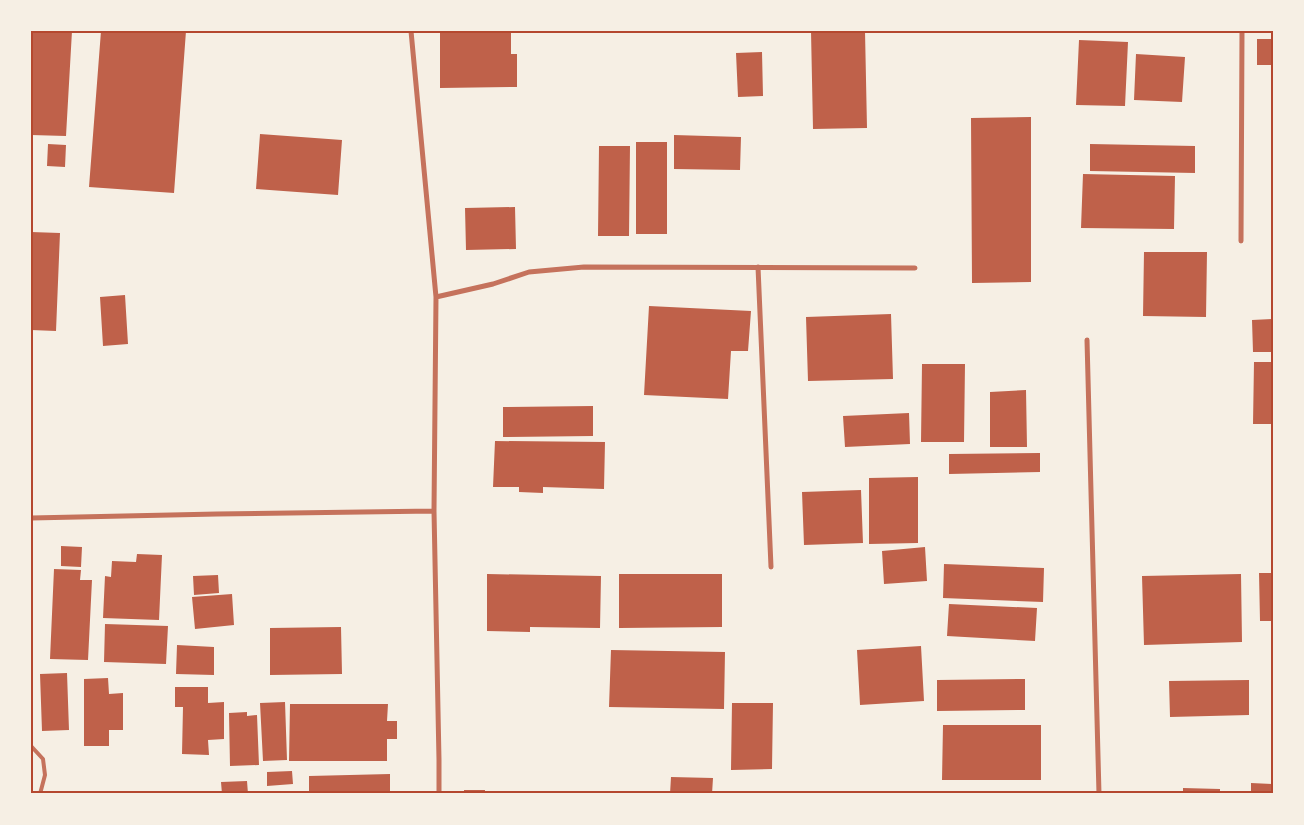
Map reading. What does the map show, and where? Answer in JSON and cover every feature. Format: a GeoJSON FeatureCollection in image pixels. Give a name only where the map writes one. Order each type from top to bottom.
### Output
{"type":"FeatureCollection","features":[{"type":"Feature","properties":{"kind":"street"},"geometry":{"type":"LineString","coordinates":[[410,31],[436,297],[434,511],[439,794]]}},
{"type":"Feature","properties":{"kind":"street"},"geometry":{"type":"LineString","coordinates":[[1241,241],[1242,31]]}},
{"type":"Feature","properties":{"kind":"street"},"geometry":{"type":"LineString","coordinates":[[436,297],[493,284],[529,272],[584,267],[916,268]]}},
{"type":"Feature","properties":{"kind":"street"},"geometry":{"type":"LineString","coordinates":[[758,267],[771,567]]}},
{"type":"Feature","properties":{"kind":"street"},"geometry":{"type":"LineString","coordinates":[[1087,340],[1099,794]]}},
{"type":"Feature","properties":{"kind":"street"},"geometry":{"type":"LineString","coordinates":[[31,518],[434,511]]}},
{"type":"Feature","properties":{"kind":"lane"},"geometry":{"type":"LineString","coordinates":[[31,746],[43,760],[45,775],[40,794]]}},
{"type":"Feature","properties":{"kind":"building"},"geometry":{"type":"Polygon","coordinates":[[[31,31],[72,31],[66,136],[31,135],[31,31]]]}},
{"type":"Feature","properties":{"kind":"building"},"geometry":{"type":"Polygon","coordinates":[[[101,31],[186,31],[174,193],[89,187],[101,31]]]}},
{"type":"Feature","properties":{"kind":"building"},"geometry":{"type":"Polygon","coordinates":[[[440,31],[511,31],[511,54],[517,54],[517,87],[440,88],[440,31]]]}},
{"type":"Feature","properties":{"kind":"building"},"geometry":{"type":"Polygon","coordinates":[[[811,31],[865,31],[867,128],[813,129],[811,31]]]}},
{"type":"Feature","properties":{"kind":"building"},"geometry":{"type":"Polygon","coordinates":[[[1257,39],[1273,39],[1273,65],[1257,65],[1257,39]]]}},
{"type":"Feature","properties":{"kind":"building"},"geometry":{"type":"Polygon","coordinates":[[[1079,40],[1128,42],[1125,106],[1076,105],[1079,40]]]}},
{"type":"Feature","properties":{"kind":"building"},"geometry":{"type":"Polygon","coordinates":[[[762,52],[763,96],[738,97],[736,53],[762,52]]]}},
{"type":"Feature","properties":{"kind":"building"},"geometry":{"type":"Polygon","coordinates":[[[1136,54],[1185,57],[1182,102],[1134,100],[1136,54]]]}},
{"type":"Feature","properties":{"kind":"building"},"geometry":{"type":"Polygon","coordinates":[[[1031,117],[1031,282],[972,283],[971,118],[1031,117]]]}},
{"type":"Feature","properties":{"kind":"building"},"geometry":{"type":"Polygon","coordinates":[[[260,134],[342,140],[338,195],[256,189],[260,134]]]}},
{"type":"Feature","properties":{"kind":"building"},"geometry":{"type":"Polygon","coordinates":[[[674,135],[741,137],[740,170],[674,169],[674,135]]]}},
{"type":"Feature","properties":{"kind":"building"},"geometry":{"type":"Polygon","coordinates":[[[636,142],[667,142],[667,234],[636,234],[636,142]]]}},
{"type":"Feature","properties":{"kind":"building"},"geometry":{"type":"Polygon","coordinates":[[[48,144],[66,145],[65,167],[47,166],[48,144]]]}},
{"type":"Feature","properties":{"kind":"building"},"geometry":{"type":"Polygon","coordinates":[[[1090,144],[1195,146],[1195,173],[1090,171],[1090,144]]]}},
{"type":"Feature","properties":{"kind":"building"},"geometry":{"type":"Polygon","coordinates":[[[599,146],[630,146],[629,236],[598,236],[599,146]]]}},
{"type":"Feature","properties":{"kind":"building"},"geometry":{"type":"Polygon","coordinates":[[[1083,174],[1175,176],[1174,229],[1081,228],[1083,174]]]}},
{"type":"Feature","properties":{"kind":"building"},"geometry":{"type":"Polygon","coordinates":[[[515,207],[516,249],[466,250],[465,208],[515,207]]]}},
{"type":"Feature","properties":{"kind":"building"},"geometry":{"type":"Polygon","coordinates":[[[31,232],[60,233],[56,331],[31,330],[31,232]]]}},
{"type":"Feature","properties":{"kind":"building"},"geometry":{"type":"Polygon","coordinates":[[[1144,252],[1207,252],[1206,317],[1143,316],[1144,252]]]}},
{"type":"Feature","properties":{"kind":"building"},"geometry":{"type":"Polygon","coordinates":[[[125,295],[128,344],[103,346],[100,297],[125,295]]]}},
{"type":"Feature","properties":{"kind":"building"},"geometry":{"type":"Polygon","coordinates":[[[649,306],[751,311],[748,351],[731,351],[728,399],[644,395],[649,306]]]}},
{"type":"Feature","properties":{"kind":"building"},"geometry":{"type":"Polygon","coordinates":[[[891,314],[893,379],[808,381],[806,317],[891,314]]]}},
{"type":"Feature","properties":{"kind":"building"},"geometry":{"type":"Polygon","coordinates":[[[1273,319],[1273,352],[1253,352],[1252,320],[1273,319]]]}},
{"type":"Feature","properties":{"kind":"building"},"geometry":{"type":"Polygon","coordinates":[[[1254,362],[1273,362],[1273,424],[1253,424],[1254,362]]]}},
{"type":"Feature","properties":{"kind":"building"},"geometry":{"type":"Polygon","coordinates":[[[922,364],[965,364],[964,442],[921,442],[922,364]]]}},
{"type":"Feature","properties":{"kind":"building"},"geometry":{"type":"Polygon","coordinates":[[[1026,390],[1027,447],[990,447],[990,392],[1026,390]]]}},
{"type":"Feature","properties":{"kind":"building"},"geometry":{"type":"Polygon","coordinates":[[[593,406],[593,436],[503,437],[503,407],[593,406]]]}},
{"type":"Feature","properties":{"kind":"building"},"geometry":{"type":"Polygon","coordinates":[[[909,413],[910,444],[845,447],[843,416],[909,413]]]}},
{"type":"Feature","properties":{"kind":"building"},"geometry":{"type":"Polygon","coordinates":[[[495,441],[605,442],[604,489],[543,487],[543,493],[519,492],[519,487],[493,487],[495,441]]]}},
{"type":"Feature","properties":{"kind":"building"},"geometry":{"type":"Polygon","coordinates":[[[1040,453],[1040,472],[949,474],[949,454],[1040,453]]]}},
{"type":"Feature","properties":{"kind":"building"},"geometry":{"type":"Polygon","coordinates":[[[918,477],[918,543],[869,544],[869,478],[918,477]]]}},
{"type":"Feature","properties":{"kind":"building"},"geometry":{"type":"Polygon","coordinates":[[[861,490],[863,543],[804,545],[802,492],[861,490]]]}},
{"type":"Feature","properties":{"kind":"building"},"geometry":{"type":"Polygon","coordinates":[[[61,546],[82,547],[81,567],[61,566],[61,546]]]}},
{"type":"Feature","properties":{"kind":"building"},"geometry":{"type":"Polygon","coordinates":[[[925,547],[927,581],[884,584],[882,551],[925,547]]]}},
{"type":"Feature","properties":{"kind":"building"},"geometry":{"type":"Polygon","coordinates":[[[137,554],[162,555],[159,620],[103,618],[105,576],[111,577],[112,561],[136,562],[137,554]]]}},
{"type":"Feature","properties":{"kind":"building"},"geometry":{"type":"Polygon","coordinates":[[[944,564],[1044,568],[1043,602],[943,598],[944,564]]]}},
{"type":"Feature","properties":{"kind":"building"},"geometry":{"type":"Polygon","coordinates":[[[54,569],[81,570],[80,580],[92,580],[88,660],[50,659],[54,569]]]}},
{"type":"Feature","properties":{"kind":"building"},"geometry":{"type":"Polygon","coordinates":[[[1259,573],[1273,573],[1273,621],[1260,621],[1259,573]]]}},
{"type":"Feature","properties":{"kind":"building"},"geometry":{"type":"Polygon","coordinates":[[[487,574],[601,576],[600,628],[530,627],[530,632],[487,631],[487,574]]]}},
{"type":"Feature","properties":{"kind":"building"},"geometry":{"type":"Polygon","coordinates":[[[619,574],[722,574],[722,627],[619,628],[619,574]]]}},
{"type":"Feature","properties":{"kind":"building"},"geometry":{"type":"Polygon","coordinates":[[[1241,574],[1242,642],[1144,645],[1142,576],[1241,574]]]}},
{"type":"Feature","properties":{"kind":"building"},"geometry":{"type":"Polygon","coordinates":[[[218,575],[219,593],[194,595],[193,576],[218,575]]]}},
{"type":"Feature","properties":{"kind":"building"},"geometry":{"type":"Polygon","coordinates":[[[232,594],[234,625],[195,629],[192,597],[232,594]]]}},
{"type":"Feature","properties":{"kind":"building"},"geometry":{"type":"Polygon","coordinates":[[[949,604],[1037,608],[1035,641],[947,636],[949,604]]]}},
{"type":"Feature","properties":{"kind":"building"},"geometry":{"type":"Polygon","coordinates":[[[105,624],[168,626],[166,664],[104,662],[105,624]]]}},
{"type":"Feature","properties":{"kind":"building"},"geometry":{"type":"Polygon","coordinates":[[[341,627],[342,674],[270,675],[270,628],[341,627]]]}},
{"type":"Feature","properties":{"kind":"building"},"geometry":{"type":"Polygon","coordinates":[[[177,645],[214,647],[214,675],[176,674],[177,645]]]}},
{"type":"Feature","properties":{"kind":"building"},"geometry":{"type":"Polygon","coordinates":[[[921,646],[924,701],[860,705],[857,650],[921,646]]]}},
{"type":"Feature","properties":{"kind":"building"},"geometry":{"type":"Polygon","coordinates":[[[611,650],[725,652],[724,709],[609,707],[611,650]]]}},
{"type":"Feature","properties":{"kind":"building"},"geometry":{"type":"Polygon","coordinates":[[[67,673],[69,730],[42,731],[40,674],[67,673]]]}},
{"type":"Feature","properties":{"kind":"building"},"geometry":{"type":"Polygon","coordinates":[[[108,678],[109,694],[123,693],[123,730],[109,730],[109,746],[84,746],[84,679],[108,678]]]}},
{"type":"Feature","properties":{"kind":"building"},"geometry":{"type":"Polygon","coordinates":[[[1025,679],[1025,710],[937,711],[937,680],[1025,679]]]}},
{"type":"Feature","properties":{"kind":"building"},"geometry":{"type":"Polygon","coordinates":[[[1249,680],[1249,715],[1170,717],[1169,681],[1249,680]]]}},
{"type":"Feature","properties":{"kind":"building"},"geometry":{"type":"Polygon","coordinates":[[[175,687],[208,687],[208,703],[224,702],[224,739],[208,740],[209,755],[182,754],[183,707],[175,707],[175,687]]]}},
{"type":"Feature","properties":{"kind":"building"},"geometry":{"type":"Polygon","coordinates":[[[285,702],[287,760],[263,761],[260,703],[285,702]]]}},
{"type":"Feature","properties":{"kind":"building"},"geometry":{"type":"Polygon","coordinates":[[[732,703],[773,703],[772,769],[731,770],[732,703]]]}},
{"type":"Feature","properties":{"kind":"building"},"geometry":{"type":"Polygon","coordinates":[[[290,704],[388,704],[387,721],[397,721],[397,739],[387,739],[387,761],[289,761],[290,704]]]}},
{"type":"Feature","properties":{"kind":"building"},"geometry":{"type":"Polygon","coordinates":[[[247,712],[247,716],[257,715],[259,765],[230,766],[229,713],[247,712]]]}},
{"type":"Feature","properties":{"kind":"building"},"geometry":{"type":"Polygon","coordinates":[[[943,725],[1041,725],[1041,780],[942,780],[943,725]]]}},
{"type":"Feature","properties":{"kind":"building"},"geometry":{"type":"Polygon","coordinates":[[[292,771],[293,784],[267,786],[267,772],[292,771]]]}},
{"type":"Feature","properties":{"kind":"building"},"geometry":{"type":"Polygon","coordinates":[[[390,774],[390,794],[309,794],[309,776],[390,774]]]}},
{"type":"Feature","properties":{"kind":"building"},"geometry":{"type":"Polygon","coordinates":[[[671,777],[713,778],[712,794],[670,794],[671,777]]]}},
{"type":"Feature","properties":{"kind":"building"},"geometry":{"type":"Polygon","coordinates":[[[247,781],[248,794],[222,794],[221,782],[247,781]]]}},
{"type":"Feature","properties":{"kind":"building"},"geometry":{"type":"Polygon","coordinates":[[[1251,783],[1273,784],[1273,794],[1251,794],[1251,783]]]}},
{"type":"Feature","properties":{"kind":"building"},"geometry":{"type":"Polygon","coordinates":[[[1183,788],[1220,789],[1220,794],[1183,794],[1183,788]]]}},
{"type":"Feature","properties":{"kind":"building"},"geometry":{"type":"Polygon","coordinates":[[[464,790],[485,790],[485,794],[464,794],[464,790]]]}}]}
